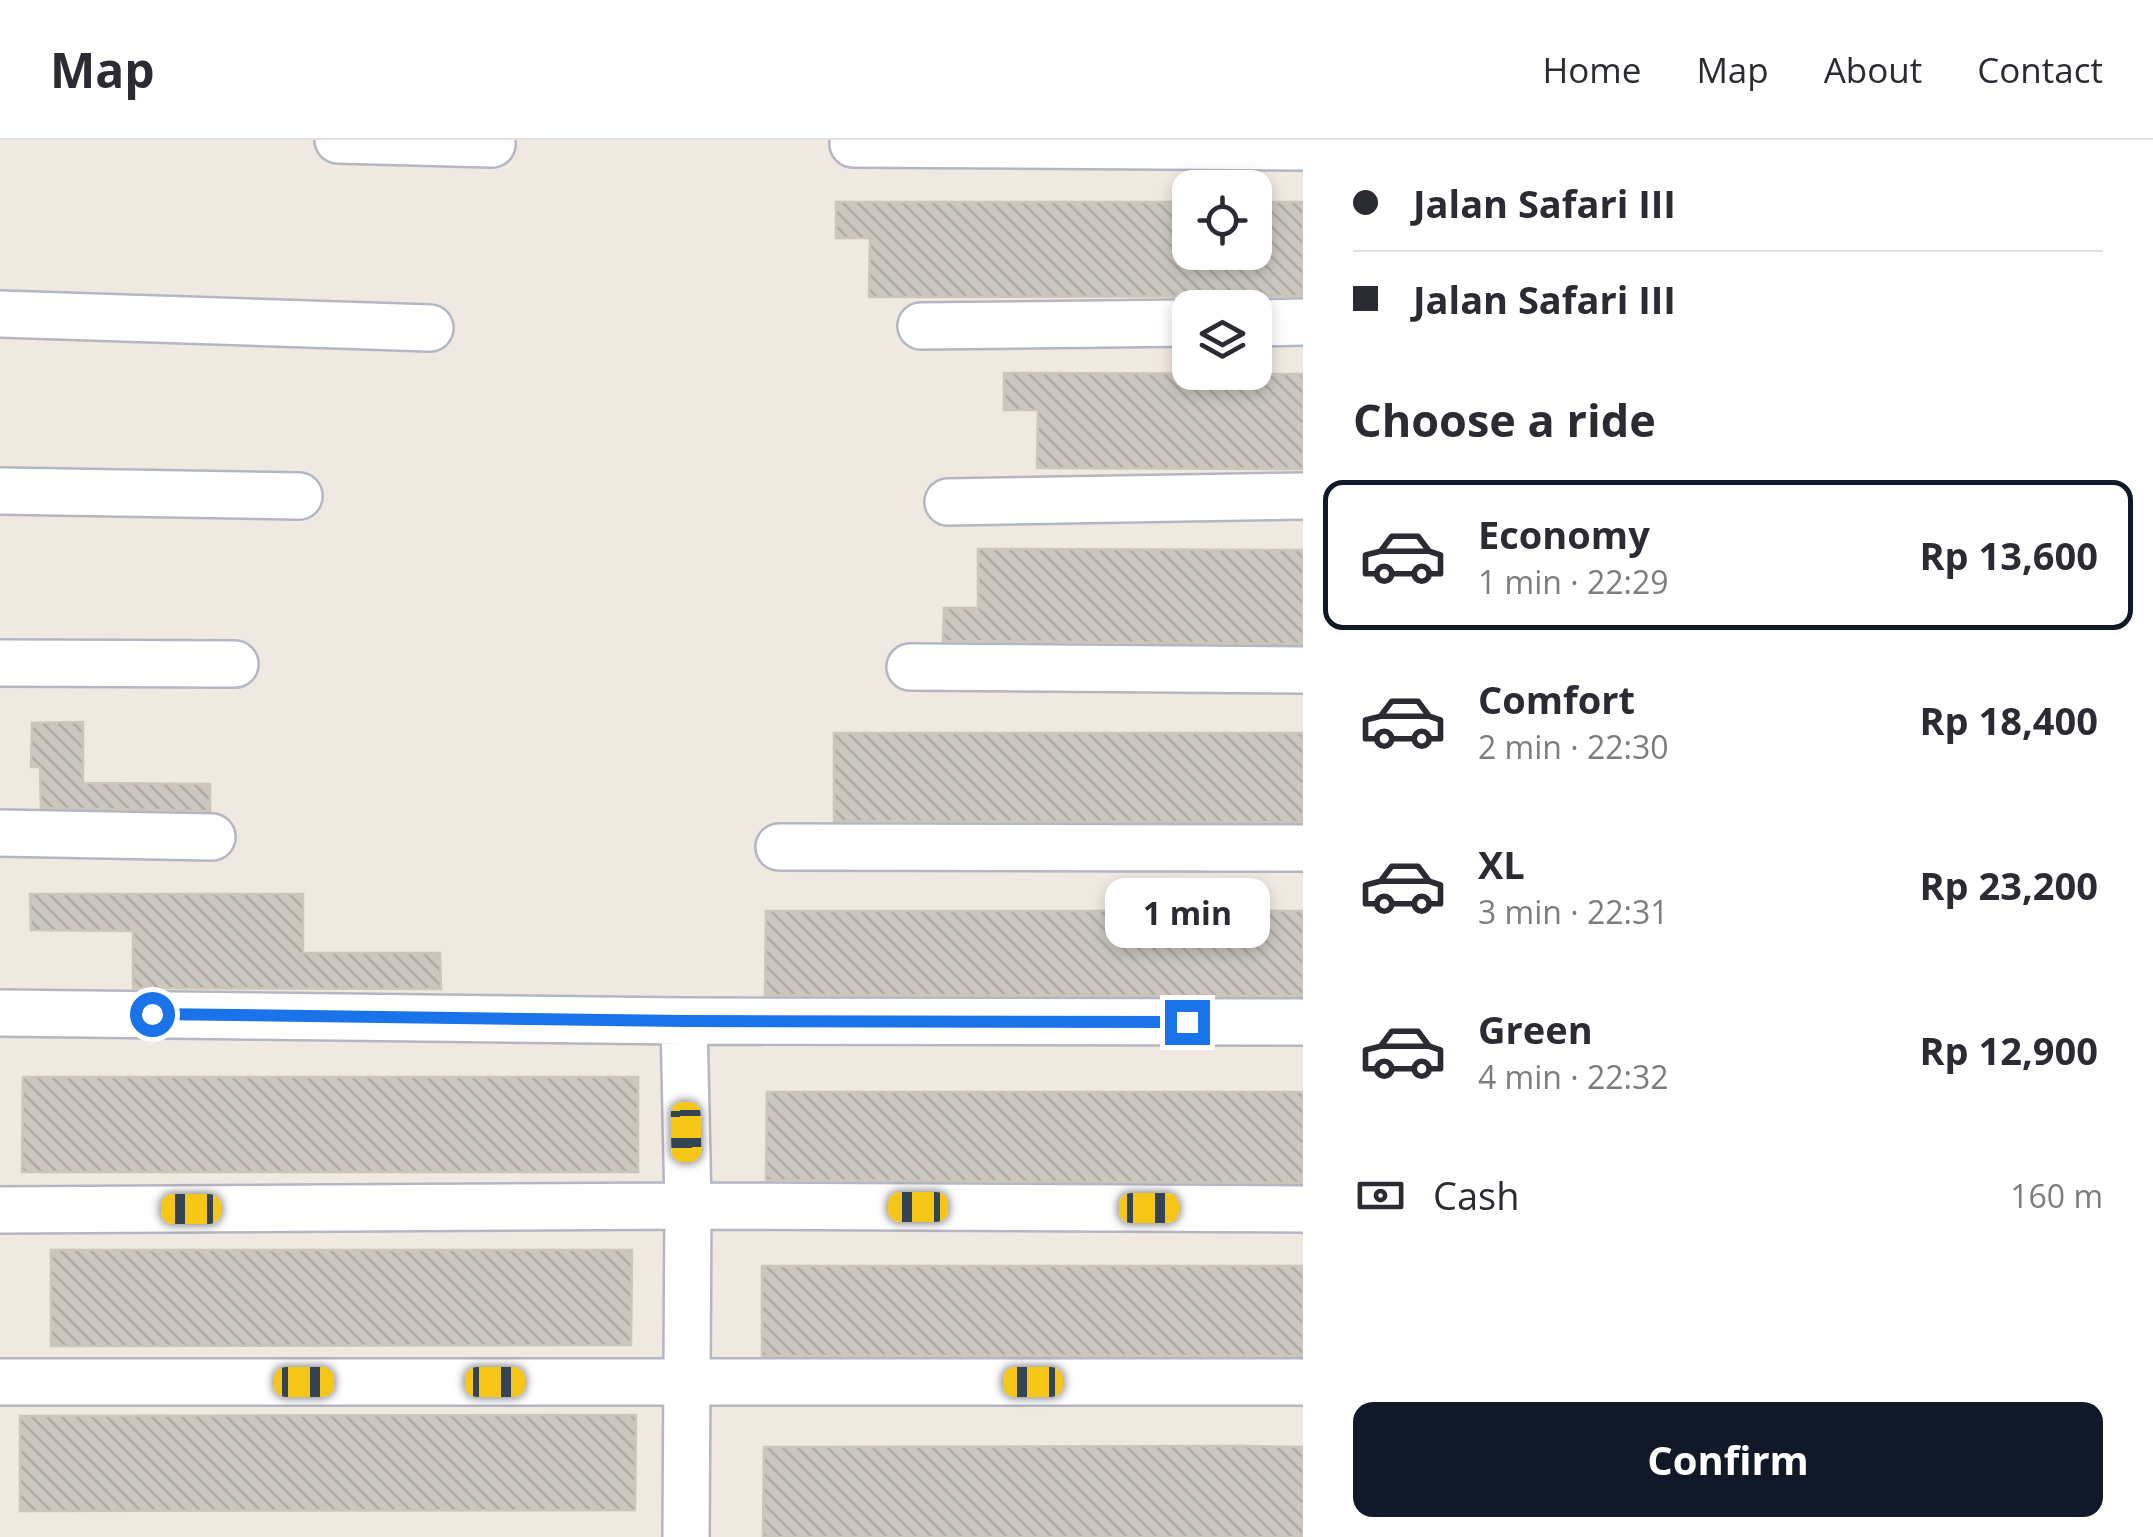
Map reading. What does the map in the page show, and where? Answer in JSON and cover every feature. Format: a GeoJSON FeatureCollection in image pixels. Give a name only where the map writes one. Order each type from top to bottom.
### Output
{"type":"FeatureCollection","features":[{"type":"Feature","properties":{"kind":"street"},"geometry":{"type":"LineString","coordinates":[[338,140],[492,144]]}},
{"type":"Feature","properties":{"kind":"street"},"geometry":{"type":"LineString","coordinates":[[853,144],[1303,147]]}},
{"type":"Feature","properties":{"kind":"street"},"geometry":{"type":"LineString","coordinates":[[0,314],[430,328]]}},
{"type":"Feature","properties":{"kind":"street"},"geometry":{"type":"LineString","coordinates":[[1272,323],[1303,322]]}},
{"type":"Feature","properties":{"kind":"street"},"geometry":{"type":"LineString","coordinates":[[921,326],[1172,324]]}},
{"type":"Feature","properties":{"kind":"street"},"geometry":{"type":"LineString","coordinates":[[0,491],[299,496]]}},
{"type":"Feature","properties":{"kind":"street"},"geometry":{"type":"LineString","coordinates":[[948,502],[1303,496]]}},
{"type":"Feature","properties":{"kind":"street"},"geometry":{"type":"LineString","coordinates":[[0,662],[235,664]]}},
{"type":"Feature","properties":{"kind":"street"},"geometry":{"type":"LineString","coordinates":[[910,667],[1303,670]]}},
{"type":"Feature","properties":{"kind":"street"},"geometry":{"type":"LineString","coordinates":[[0,833],[212,837]]}},
{"type":"Feature","properties":{"kind":"street"},"geometry":{"type":"LineString","coordinates":[[778,847],[1303,848]]}},
{"type":"Feature","properties":{"kind":"street"},"geometry":{"type":"LineString","coordinates":[[0,1013],[684,1021],[1303,1022]]}},
{"type":"Feature","properties":{"kind":"street"},"geometry":{"type":"LineString","coordinates":[[684,1021],[688,1206],[686,1537]]}},
{"type":"Feature","properties":{"kind":"street"},"geometry":{"type":"LineString","coordinates":[[0,1210],[688,1206],[1303,1209]]}},
{"type":"Feature","properties":{"kind":"street"},"geometry":{"type":"LineString","coordinates":[[0,1382],[1303,1382]]}},
{"type":"Feature","properties":{"kind":"building"},"geometry":{"type":"Polygon","coordinates":[[[836,202],[1172,202],[1172,270],[1272,270],[1272,202],[1303,202],[1303,296],[1272,296],[1272,290],[1172,290],[1172,296],[869,297],[870,238],[836,238],[836,202]]]}},
{"type":"Feature","properties":{"kind":"building"},"geometry":{"type":"Polygon","coordinates":[[[1004,373],[1172,374],[1172,390],[1272,390],[1272,374],[1303,374],[1303,469],[1037,468],[1038,410],[1004,410],[1004,373]]]}},
{"type":"Feature","properties":{"kind":"building"},"geometry":{"type":"Polygon","coordinates":[[[978,549],[1303,550],[1303,644],[943,641],[944,608],[978,608],[978,549]]]}},
{"type":"Feature","properties":{"kind":"building"},"geometry":{"type":"Polygon","coordinates":[[[83,722],[83,783],[210,784],[210,811],[41,808],[40,767],[31,767],[32,723],[83,722]]]}},
{"type":"Feature","properties":{"kind":"building"},"geometry":{"type":"Polygon","coordinates":[[[834,733],[1303,733],[1303,822],[834,821],[834,733]]]}},
{"type":"Feature","properties":{"kind":"building"},"geometry":{"type":"Polygon","coordinates":[[[30,894],[303,894],[303,953],[440,953],[441,989],[133,988],[133,931],[31,930],[30,894]]]}},
{"type":"Feature","properties":{"kind":"building"},"geometry":{"type":"Polygon","coordinates":[[[766,911],[1303,911],[1303,996],[765,995],[766,911]]]}},
{"type":"Feature","properties":{"kind":"building"},"geometry":{"type":"Polygon","coordinates":[[[23,1077],[638,1077],[638,1172],[22,1172],[23,1077]]]}},
{"type":"Feature","properties":{"kind":"building"},"geometry":{"type":"Polygon","coordinates":[[[767,1092],[1303,1092],[1303,1183],[766,1180],[767,1092]]]}},
{"type":"Feature","properties":{"kind":"building"},"geometry":{"type":"Polygon","coordinates":[[[51,1250],[632,1250],[631,1345],[51,1346],[51,1250]]]}},
{"type":"Feature","properties":{"kind":"building"},"geometry":{"type":"Polygon","coordinates":[[[762,1266],[1303,1266],[1303,1356],[762,1356],[762,1266]]]}},
{"type":"Feature","properties":{"kind":"building"},"geometry":{"type":"Polygon","coordinates":[[[636,1415],[635,1510],[20,1511],[20,1416],[636,1415]]]}},
{"type":"Feature","properties":{"kind":"building"},"geometry":{"type":"Polygon","coordinates":[[[764,1447],[1303,1447],[1303,1537],[763,1537],[764,1447]]]}},
{"type":"Feature","properties":{"kind":"route"},"geometry":{"type":"LineString","coordinates":[[152,1014],[1187,1022]]}}]}
